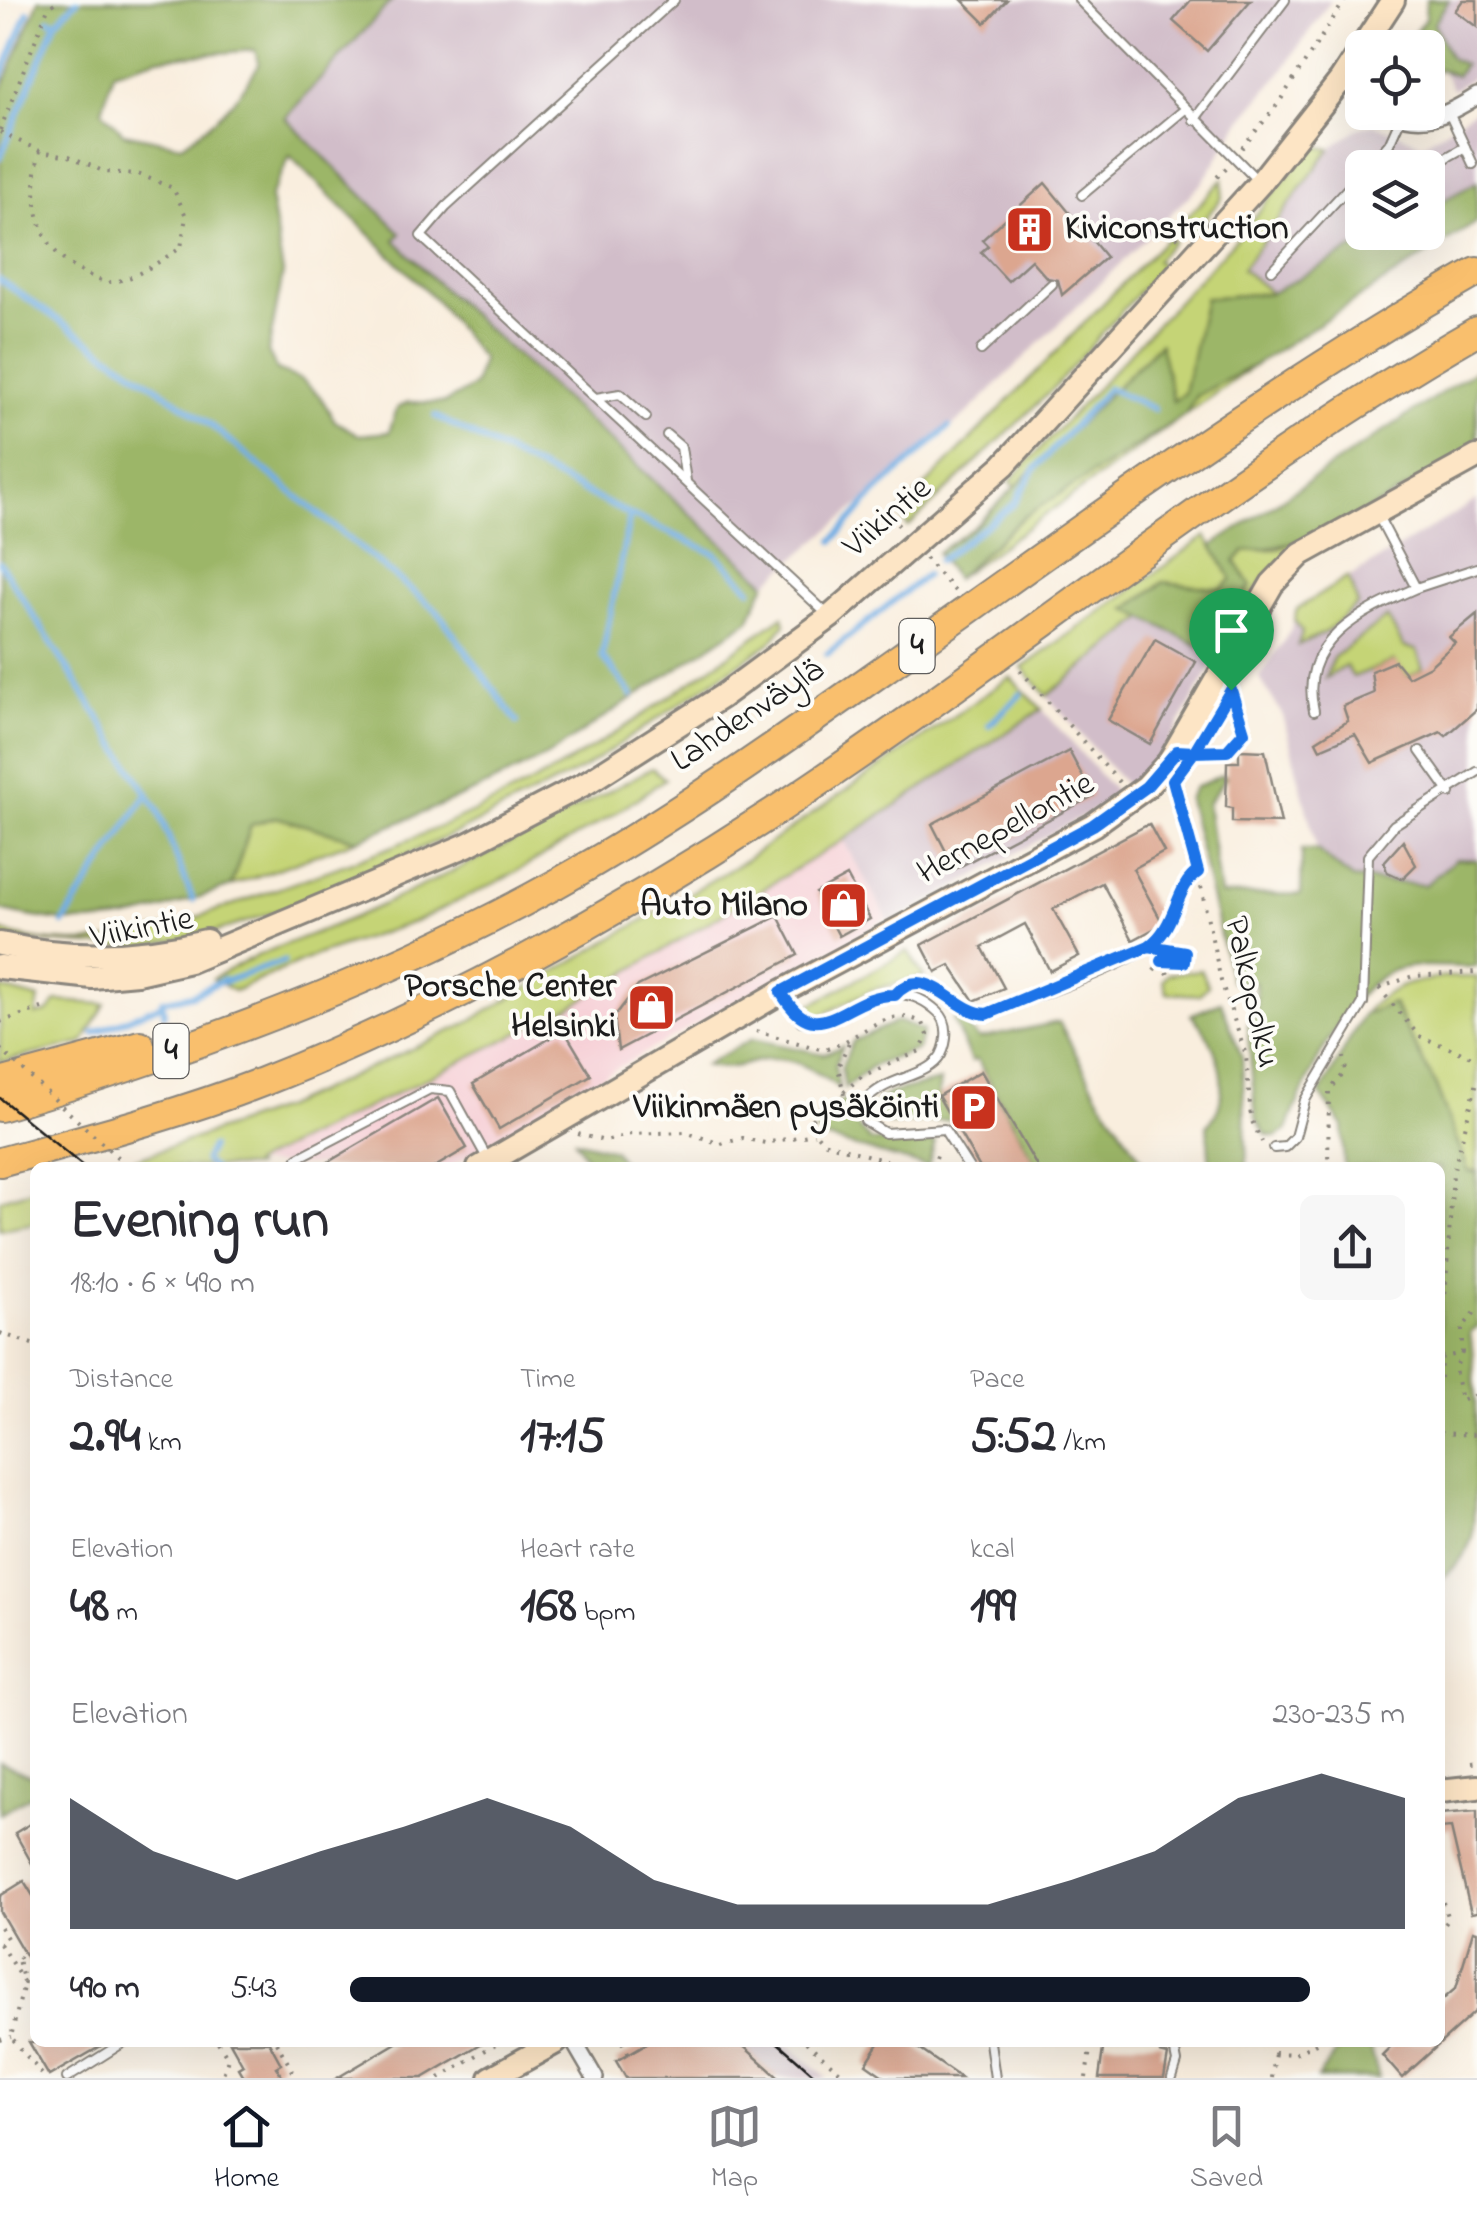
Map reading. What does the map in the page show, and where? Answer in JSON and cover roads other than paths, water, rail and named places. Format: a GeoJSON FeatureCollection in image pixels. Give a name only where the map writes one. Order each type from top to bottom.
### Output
{"type":"FeatureCollection","features":[{"type":"Feature","properties":{"kind":"highway","name":"Lahdenväylä"},"geometry":{"type":"LineString","coordinates":[[0,1108],[90,1081],[339,989],[555,885],[743,769],[1226,427],[1386,323],[1477,272]]}},
{"type":"Feature","properties":{"kind":"highway","name":"4"},"geometry":{"type":"LineString","coordinates":[[0,1162],[143,1124],[262,1082],[354,1042],[591,920],[776,810],[1214,501],[1378,390],[1477,331]]}},
{"type":"Feature","properties":{"kind":"highway"},"geometry":{"type":"LineString","coordinates":[[0,1084],[339,989]]}},
{"type":"Feature","properties":{"kind":"highway"},"geometry":{"type":"LineString","coordinates":[[46,1162],[143,1124]]}},
{"type":"Feature","properties":{"kind":"highway"},"geometry":{"type":"LineString","coordinates":[[0,1180],[30,1168]]}},
{"type":"Feature","properties":{"kind":"main road","name":"Viikintie"},"geometry":{"type":"LineString","coordinates":[[0,967],[51,976],[138,974],[190,961],[467,845],[588,782],[721,697],[830,617],[1004,465],[1260,183],[1341,80],[1393,0]]}},
{"type":"Feature","properties":{"kind":"main road","name":"Hernepellontie"},"geometry":{"type":"LineString","coordinates":[[489,1162],[781,992],[1093,825],[1146,787],[1177,751],[1272,584],[1301,554],[1477,457]]}},
{"type":"Feature","properties":{"kind":"main road","name":"Viikintie"},"geometry":{"type":"LineString","coordinates":[[0,944],[71,955],[136,954],[292,919]]}},
{"type":"Feature","properties":{"kind":"main road"},"geometry":{"type":"LineString","coordinates":[[1445,1790],[1477,1787]]}},
{"type":"Feature","properties":{"kind":"main road"},"geometry":{"type":"LineString","coordinates":[[492,2078],[547,2047]]}},
{"type":"Feature","properties":{"kind":"street"},"geometry":{"type":"LineString","coordinates":[[1341,80],[1345,82]]}},
{"type":"Feature","properties":{"kind":"street"},"geometry":{"type":"LineString","coordinates":[[1445,114],[1477,96]]}},
{"type":"Feature","properties":{"kind":"street"},"geometry":{"type":"LineString","coordinates":[[577,2047],[595,2078]]}},
{"type":"Feature","properties":{"kind":"lane"},"geometry":{"type":"LineString","coordinates":[[674,0],[446,207],[421,236],[830,617]]}},
{"type":"Feature","properties":{"kind":"lane"},"geometry":{"type":"LineString","coordinates":[[1079,0],[1233,160],[1260,183]]}},
{"type":"Feature","properties":{"kind":"lane"},"geometry":{"type":"LineString","coordinates":[[1194,120],[1285,0]]}},
{"type":"Feature","properties":{"kind":"lane"},"geometry":{"type":"LineString","coordinates":[[1082,195],[1184,110]]}},
{"type":"Feature","properties":{"kind":"lane"},"geometry":{"type":"LineString","coordinates":[[1450,113],[1473,164]]}},
{"type":"Feature","properties":{"kind":"lane"},"geometry":{"type":"LineString","coordinates":[[1445,158],[1464,147]]}},
{"type":"Feature","properties":{"kind":"lane"},"geometry":{"type":"LineString","coordinates":[[1272,270],[1345,194]]}},
{"type":"Feature","properties":{"kind":"lane"},"geometry":{"type":"LineString","coordinates":[[982,350],[1052,284]]}},
{"type":"Feature","properties":{"kind":"lane"},"geometry":{"type":"LineString","coordinates":[[596,398],[620,394],[646,417]]}},
{"type":"Feature","properties":{"kind":"lane"},"geometry":{"type":"LineString","coordinates":[[667,435],[681,447],[686,482]]}},
{"type":"Feature","properties":{"kind":"lane"},"geometry":{"type":"LineString","coordinates":[[1377,514],[1416,588]]}},
{"type":"Feature","properties":{"kind":"lane"},"geometry":{"type":"LineString","coordinates":[[1314,711],[1309,677],[1314,661],[1348,623],[1416,588],[1477,568]]}},
{"type":"Feature","properties":{"kind":"lane"},"geometry":{"type":"LineString","coordinates":[[1177,751],[1227,751],[1244,732],[1223,670]]}},
{"type":"Feature","properties":{"kind":"lane"},"geometry":{"type":"LineString","coordinates":[[1420,750],[1450,792]]}},
{"type":"Feature","properties":{"kind":"lane"},"geometry":{"type":"LineString","coordinates":[[1274,1148],[1284,1146],[1294,1137],[1306,1100],[1363,1003],[1368,856],[1394,826],[1477,772]]}},
{"type":"Feature","properties":{"kind":"lane"},"geometry":{"type":"LineString","coordinates":[[895,995],[912,983],[928,984],[966,1009],[987,1014],[1149,946],[1163,935],[1188,880],[1198,872]]}},
{"type":"Feature","properties":{"kind":"lane"},"geometry":{"type":"LineString","coordinates":[[781,992],[801,1020],[816,1023],[877,994],[926,1002],[944,1016],[942,1054],[926,1069],[894,1080],[870,1095],[864,1103],[865,1121],[885,1132],[944,1129],[955,1124]]}},
{"type":"Feature","properties":{"kind":"lane"},"geometry":{"type":"LineString","coordinates":[[297,1162],[298,1158],[430,1089],[450,1092],[483,1162]]}},
{"type":"Feature","properties":{"kind":"lane"},"geometry":{"type":"LineString","coordinates":[[944,1129],[966,1162]]}},
{"type":"Feature","properties":{"kind":"lane"},"geometry":{"type":"LineString","coordinates":[[67,2078],[116,2047]]}},
{"type":"Feature","properties":{"kind":"lane"},"geometry":{"type":"LineString","coordinates":[[991,2047],[995,2078]]}},
{"type":"Feature","properties":{"kind":"lane"},"geometry":{"type":"LineString","coordinates":[[1172,2078],[1177,2062],[1174,2047]]}},
{"type":"Feature","properties":{"kind":"waterway"},"geometry":{"type":"LineString","coordinates":[[49,19],[56,22],[77,0]]}},
{"type":"Feature","properties":{"kind":"waterway"},"geometry":{"type":"LineString","coordinates":[[0,80],[28,12]]}},
{"type":"Feature","properties":{"kind":"waterway"},"geometry":{"type":"LineString","coordinates":[[0,158],[56,22]]}},
{"type":"Feature","properties":{"kind":"waterway"},"geometry":{"type":"LineString","coordinates":[[0,280],[203,419],[438,612],[517,722]]}},
{"type":"Feature","properties":{"kind":"waterway"},"geometry":{"type":"LineString","coordinates":[[939,561],[1014,504],[1035,469],[1108,388],[1154,409]]}},
{"type":"Feature","properties":{"kind":"waterway"},"geometry":{"type":"LineString","coordinates":[[435,416],[630,515],[602,656],[632,695]]}},
{"type":"Feature","properties":{"kind":"waterway"},"geometry":{"type":"LineString","coordinates":[[833,541],[875,493],[949,427]]}},
{"type":"Feature","properties":{"kind":"waterway"},"geometry":{"type":"LineString","coordinates":[[631,515],[716,554],[751,589]]}},
{"type":"Feature","properties":{"kind":"waterway"},"geometry":{"type":"LineString","coordinates":[[0,563],[158,810],[193,900]]}},
{"type":"Feature","properties":{"kind":"waterway"},"geometry":{"type":"LineString","coordinates":[[827,654],[926,575]]}},
{"type":"Feature","properties":{"kind":"waterway"},"geometry":{"type":"LineString","coordinates":[[989,725],[1021,694]]}},
{"type":"Feature","properties":{"kind":"waterway"},"geometry":{"type":"LineString","coordinates":[[63,923],[148,793]]}},
{"type":"Feature","properties":{"kind":"waterway"},"geometry":{"type":"LineString","coordinates":[[223,982],[284,961]]}},
{"type":"Feature","properties":{"kind":"waterway"},"geometry":{"type":"LineString","coordinates":[[164,1014],[162,1001],[192,995],[223,980]]}},
{"type":"Feature","properties":{"kind":"waterway"},"geometry":{"type":"LineString","coordinates":[[94,1033],[161,1005]]}},
{"type":"Feature","properties":{"kind":"waterway"},"geometry":{"type":"LineString","coordinates":[[205,1162],[211,1147]]}},
{"type":"Feature","properties":{"kind":"tram line"},"geometry":{"type":"LineString","coordinates":[[0,1098],[78,1162]]}},
{"type":"Feature","properties":{"kind":"tram line"},"geometry":{"type":"LineString","coordinates":[[783,2047],[818,2078]]}},
{"type":"Feature","properties":{"kind":"place","name":"Kiviconstruction"},"geometry":{"type":"Point","coordinates":[1030,229]}},
{"type":"Feature","properties":{"kind":"place","name":"Auto Milano"},"geometry":{"type":"Point","coordinates":[843,906]}},
{"type":"Feature","properties":{"kind":"place","name":"Porsche Center Helsinki"},"geometry":{"type":"Point","coordinates":[651,1007]}},
{"type":"Feature","properties":{"kind":"place","name":"Viikinmäen pysäköinti"},"geometry":{"type":"Point","coordinates":[974,1108]}}]}
